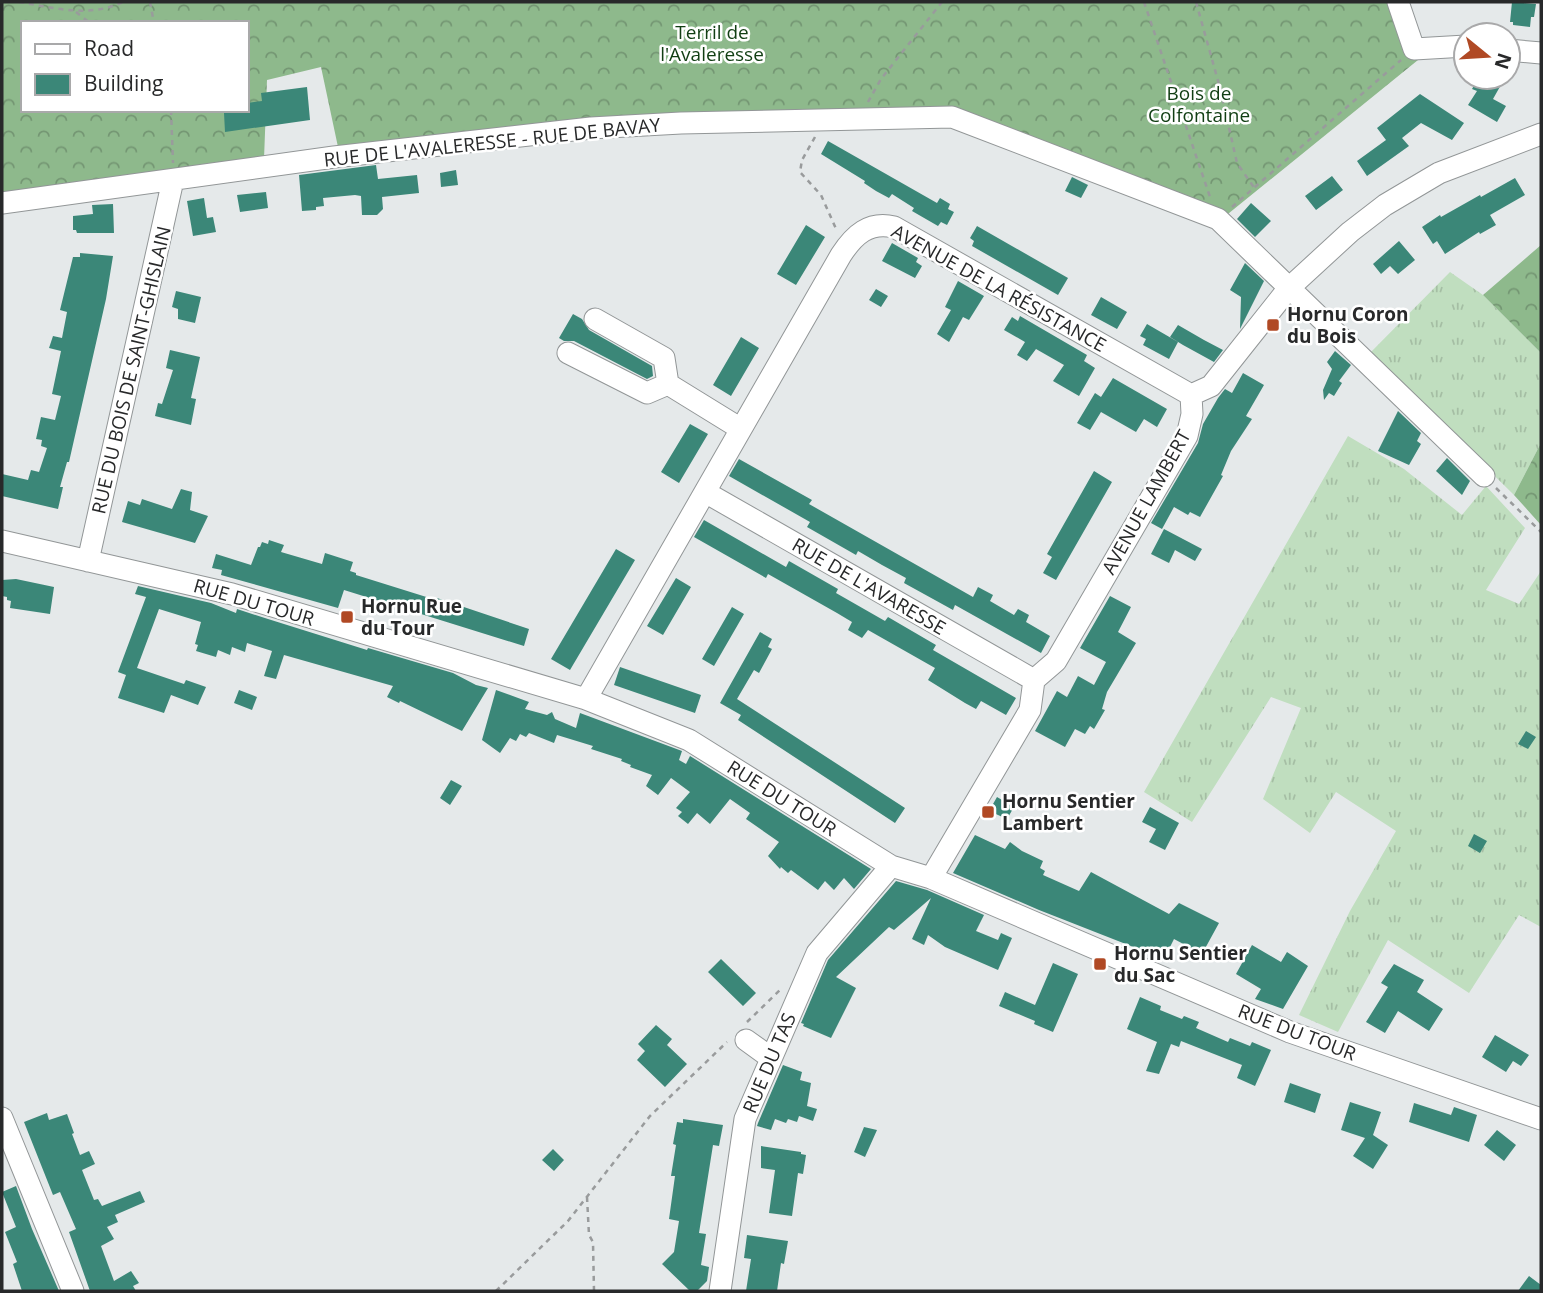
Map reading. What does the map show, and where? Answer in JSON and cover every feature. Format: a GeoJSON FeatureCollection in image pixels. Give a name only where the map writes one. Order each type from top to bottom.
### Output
{"type":"FeatureCollection","features":[{"type":"Feature","properties":{"kind":"street"},"geometry":{"type":"LineString","coordinates":[[1398,2],[1414,49],[1452,47]]}},
{"type":"Feature","properties":{"kind":"street"},"geometry":{"type":"LineString","coordinates":[[1522,51],[1541,53]]}},
{"type":"Feature","properties":{"kind":"street","name":"RUE DE L'AVALERESSE - RUE DE BAVAY"},"geometry":{"type":"LineString","coordinates":[[2,203],[334,157],[591,128],[681,123],[952,117],[1218,219]]}},
{"type":"Feature","properties":{"kind":"street"},"geometry":{"type":"LineString","coordinates":[[1191,395],[1210,386],[1288,289],[1350,232],[1385,205],[1439,173],[1541,134]]}},
{"type":"Feature","properties":{"kind":"street","name":"RUE DU BOIS DE SAINT-GHISLAIN"},"geometry":{"type":"LineString","coordinates":[[88,561],[173,180]]}},
{"type":"Feature","properties":{"kind":"street"},"geometry":{"type":"LineString","coordinates":[[1218,219],[1484,476]]}},
{"type":"Feature","properties":{"kind":"street","name":"AVENUE DE LA RÉSISTANCE"},"geometry":{"type":"LineString","coordinates":[[852,239],[881,224],[894,227],[1191,395]]}},
{"type":"Feature","properties":{"kind":"street"},"geometry":{"type":"LineString","coordinates":[[586,699],[852,239]]}},
{"type":"Feature","properties":{"kind":"street"},"geometry":{"type":"LineString","coordinates":[[594,319],[664,358],[668,384],[741,429]]}},
{"type":"Feature","properties":{"kind":"street"},"geometry":{"type":"LineString","coordinates":[[568,353],[647,393],[668,384]]}},
{"type":"Feature","properties":{"kind":"street","name":"AVENUE LAMBERT"},"geometry":{"type":"LineString","coordinates":[[1034,680],[1056,661],[1187,436],[1192,414],[1191,395]]}},
{"type":"Feature","properties":{"kind":"street","name":"RUE DE L'AVARESSE"},"geometry":{"type":"LineString","coordinates":[[705,492],[1034,680]]}},
{"type":"Feature","properties":{"kind":"street","name":"RUE DU TOUR"},"geometry":{"type":"LineString","coordinates":[[2,541],[232,594],[586,699],[689,740],[891,866],[931,878],[1290,1032],[1541,1119]]}},
{"type":"Feature","properties":{"kind":"street"},"geometry":{"type":"LineString","coordinates":[[931,878],[1030,710],[1034,680]]}},
{"type":"Feature","properties":{"kind":"street","name":"RUE DU TAS"},"geometry":{"type":"LineString","coordinates":[[720,1291],[745,1119],[817,953],[891,866]]}},
{"type":"Feature","properties":{"kind":"street"},"geometry":{"type":"LineString","coordinates":[[738,1037],[771,1058]]}},
{"type":"Feature","properties":{"kind":"street"},"geometry":{"type":"LineString","coordinates":[[2,1118],[73,1291]]}},
{"type":"Feature","properties":{"kind":"path"},"geometry":{"type":"LineString","coordinates":[[19,2],[76,12],[107,9],[123,2]]}},
{"type":"Feature","properties":{"kind":"path"},"geometry":{"type":"LineString","coordinates":[[149,2],[154,21]]}},
{"type":"Feature","properties":{"kind":"path"},"geometry":{"type":"LineString","coordinates":[[853,120],[866,107],[881,79],[942,2]]}},
{"type":"Feature","properties":{"kind":"path"},"geometry":{"type":"LineString","coordinates":[[1144,2],[1218,219],[1414,49]]}},
{"type":"Feature","properties":{"kind":"path"},"geometry":{"type":"LineString","coordinates":[[1196,2],[1237,163],[1255,189]]}},
{"type":"Feature","properties":{"kind":"path"},"geometry":{"type":"LineString","coordinates":[[76,12],[87,21]]}},
{"type":"Feature","properties":{"kind":"path"},"geometry":{"type":"LineString","coordinates":[[171,112],[173,180]]}},
{"type":"Feature","properties":{"kind":"path"},"geometry":{"type":"LineString","coordinates":[[822,121],[802,160],[800,172],[821,195],[838,232],[852,239]]}},
{"type":"Feature","properties":{"kind":"path"},"geometry":{"type":"LineString","coordinates":[[1484,476],[1541,532]]}},
{"type":"Feature","properties":{"kind":"path"},"geometry":{"type":"LineString","coordinates":[[496,1291],[568,1221],[650,1116],[738,1037],[788,982]]}},
{"type":"Feature","properties":{"kind":"path"},"geometry":{"type":"LineString","coordinates":[[587,1197],[590,1235],[593,1241],[594,1291]]}},
{"type":"Feature","properties":{"kind":"green space","name":"Bois de Colfontaine"},"geometry":{"type":"Polygon","coordinates":[[[2,2],[1398,2],[1418,60],[1218,222],[951,108],[338,147],[321,67],[267,80],[264,159],[2,194],[2,2]]]}},
{"type":"Feature","properties":{"kind":"green space"},"geometry":{"type":"Polygon","coordinates":[[[1541,245],[1541,353],[1483,295],[1541,245]]]}},
{"type":"Feature","properties":{"kind":"green space"},"geometry":{"type":"Polygon","coordinates":[[[1450,272],[1483,295],[1541,353],[1541,443],[1514,495],[1370,353],[1450,272]]]}},
{"type":"Feature","properties":{"kind":"green space"},"geometry":{"type":"Polygon","coordinates":[[[1348,436],[1404,469],[1462,515],[1486,486],[1525,528],[1486,590],[1519,604],[1541,571],[1541,927],[1519,915],[1469,993],[1388,940],[1338,1032],[1299,1015],[1350,911],[1396,831],[1336,792],[1310,833],[1263,799],[1301,708],[1271,697],[1192,822],[1144,792],[1348,436]]]}},
{"type":"Feature","properties":{"kind":"green space"},"geometry":{"type":"Polygon","coordinates":[[[1541,443],[1541,525],[1514,495],[1541,443]]]}},
{"type":"Feature","properties":{"kind":"building"},"geometry":{"type":"Polygon","coordinates":[[[1512,2],[1536,4],[1530,27],[1522,26],[1522,21],[1510,21],[1512,2]]]}},
{"type":"Feature","properties":{"kind":"building"},"geometry":{"type":"Polygon","coordinates":[[[307,87],[310,120],[225,132],[225,112],[248,112],[248,103],[262,101],[261,93],[307,87]]]}},
{"type":"Feature","properties":{"kind":"building"},"geometry":{"type":"Polygon","coordinates":[[[1477,91],[1498,91],[1493,99],[1506,106],[1497,122],[1468,105],[1477,91]]]}},
{"type":"Feature","properties":{"kind":"building"},"geometry":{"type":"Polygon","coordinates":[[[1420,94],[1464,123],[1452,140],[1421,123],[1402,138],[1409,146],[1367,176],[1357,161],[1386,140],[1377,128],[1420,94]]]}},
{"type":"Feature","properties":{"kind":"building"},"geometry":{"type":"Polygon","coordinates":[[[828,141],[937,203],[940,198],[950,204],[948,209],[954,212],[947,225],[941,222],[938,226],[912,211],[914,208],[892,194],[889,198],[876,191],[864,183],[865,181],[821,154],[828,141]]]}},
{"type":"Feature","properties":{"kind":"building"},"geometry":{"type":"Polygon","coordinates":[[[376,165],[378,179],[417,175],[419,193],[382,197],[383,209],[377,215],[362,215],[361,196],[355,195],[323,198],[324,206],[316,207],[316,210],[302,211],[299,175],[376,165]]]}},
{"type":"Feature","properties":{"kind":"building"},"geometry":{"type":"Polygon","coordinates":[[[456,170],[458,185],[441,187],[440,173],[456,170]]]}},
{"type":"Feature","properties":{"kind":"building"},"geometry":{"type":"Polygon","coordinates":[[[1332,176],[1343,190],[1316,210],[1305,196],[1332,176]]]}},
{"type":"Feature","properties":{"kind":"building"},"geometry":{"type":"Polygon","coordinates":[[[1072,177],[1088,185],[1081,198],[1065,191],[1072,177]]]}},
{"type":"Feature","properties":{"kind":"building"},"geometry":{"type":"Polygon","coordinates":[[[1515,178],[1525,195],[1490,215],[1496,225],[1480,234],[1479,232],[1445,254],[1437,241],[1433,244],[1422,227],[1440,215],[1441,217],[1515,178]]]}},
{"type":"Feature","properties":{"kind":"building"},"geometry":{"type":"Polygon","coordinates":[[[266,192],[268,208],[240,212],[237,195],[266,192]]]}},
{"type":"Feature","properties":{"kind":"building"},"geometry":{"type":"Polygon","coordinates":[[[204,198],[207,218],[213,217],[216,232],[193,236],[187,201],[204,198]]]}},
{"type":"Feature","properties":{"kind":"building"},"geometry":{"type":"Polygon","coordinates":[[[1251,203],[1271,221],[1255,237],[1237,219],[1251,203]]]}},
{"type":"Feature","properties":{"kind":"building"},"geometry":{"type":"Polygon","coordinates":[[[113,204],[114,233],[77,233],[73,230],[73,216],[93,214],[92,205],[113,204]]]}},
{"type":"Feature","properties":{"kind":"building"},"geometry":{"type":"Polygon","coordinates":[[[806,225],[825,237],[796,285],[777,274],[806,225]]]}},
{"type":"Feature","properties":{"kind":"building"},"geometry":{"type":"Polygon","coordinates":[[[977,226],[1068,278],[1058,295],[972,246],[974,241],[970,238],[977,226]]]}},
{"type":"Feature","properties":{"kind":"building"},"geometry":{"type":"Polygon","coordinates":[[[1399,241],[1415,260],[1398,274],[1390,266],[1381,274],[1373,264],[1399,241]]]}},
{"type":"Feature","properties":{"kind":"building"},"geometry":{"type":"Polygon","coordinates":[[[892,243],[918,258],[916,262],[922,266],[915,278],[882,261],[892,243]]]}},
{"type":"Feature","properties":{"kind":"building"},"geometry":{"type":"Polygon","coordinates":[[[80,253],[113,256],[106,299],[69,462],[60,487],[63,487],[58,509],[2,496],[2,474],[28,480],[31,470],[39,472],[47,448],[41,446],[42,440],[36,439],[41,417],[55,420],[61,396],[52,394],[61,351],[49,348],[53,336],[62,338],[67,312],[60,310],[73,257],[80,257],[80,253]]]}},
{"type":"Feature","properties":{"kind":"building"},"geometry":{"type":"Polygon","coordinates":[[[1245,263],[1264,281],[1240,329],[1241,297],[1230,290],[1245,263]]]}},
{"type":"Feature","properties":{"kind":"building"},"geometry":{"type":"Polygon","coordinates":[[[958,281],[984,296],[969,320],[963,317],[949,342],[937,334],[951,310],[945,307],[958,281]]]}},
{"type":"Feature","properties":{"kind":"building"},"geometry":{"type":"Polygon","coordinates":[[[876,289],[888,296],[881,307],[869,300],[876,289]]]}},
{"type":"Feature","properties":{"kind":"building"},"geometry":{"type":"Polygon","coordinates":[[[176,291],[201,297],[195,323],[178,319],[178,309],[172,307],[176,291]]]}},
{"type":"Feature","properties":{"kind":"building"},"geometry":{"type":"Polygon","coordinates":[[[1101,297],[1127,312],[1117,329],[1091,315],[1101,297]]]}},
{"type":"Feature","properties":{"kind":"building"},"geometry":{"type":"Polygon","coordinates":[[[573,314],[582,319],[589,330],[652,366],[653,376],[647,379],[574,341],[559,338],[573,314]]]}},
{"type":"Feature","properties":{"kind":"building"},"geometry":{"type":"Polygon","coordinates":[[[1020,316],[1087,355],[1084,361],[1095,368],[1079,396],[1053,381],[1064,365],[1036,349],[1027,361],[1017,355],[1025,342],[1004,330],[1012,317],[1018,321],[1020,316]]]}},
{"type":"Feature","properties":{"kind":"building"},"geometry":{"type":"Polygon","coordinates":[[[1147,324],[1178,342],[1169,359],[1143,345],[1146,339],[1140,336],[1147,324]]]}},
{"type":"Feature","properties":{"kind":"building"},"geometry":{"type":"Polygon","coordinates":[[[1178,325],[1223,350],[1214,362],[1170,337],[1178,325]]]}},
{"type":"Feature","properties":{"kind":"building"},"geometry":{"type":"Polygon","coordinates":[[[741,337],[759,348],[731,396],[713,385],[741,337]]]}},
{"type":"Feature","properties":{"kind":"building"},"geometry":{"type":"Polygon","coordinates":[[[170,350],[200,357],[191,398],[196,399],[191,425],[155,416],[158,403],[162,404],[173,370],[166,368],[170,350]]]}},
{"type":"Feature","properties":{"kind":"building"},"geometry":{"type":"Polygon","coordinates":[[[1335,351],[1351,365],[1339,381],[1342,383],[1334,396],[1329,393],[1324,400],[1323,390],[1332,369],[1327,362],[1335,351]]]}},
{"type":"Feature","properties":{"kind":"building"},"geometry":{"type":"Polygon","coordinates":[[[1243,373],[1264,385],[1246,416],[1252,419],[1231,451],[1221,475],[1223,476],[1200,517],[1190,512],[1188,515],[1174,507],[1162,529],[1151,523],[1198,443],[1203,424],[1218,398],[1225,389],[1232,393],[1243,373]]]}},
{"type":"Feature","properties":{"kind":"building"},"geometry":{"type":"Polygon","coordinates":[[[1113,378],[1167,409],[1157,427],[1144,419],[1136,432],[1101,412],[1090,430],[1077,423],[1095,393],[1101,397],[1113,378]]]}},
{"type":"Feature","properties":{"kind":"building"},"geometry":{"type":"Polygon","coordinates":[[[1398,411],[1421,433],[1417,441],[1421,444],[1409,465],[1378,451],[1398,411]]]}},
{"type":"Feature","properties":{"kind":"building"},"geometry":{"type":"Polygon","coordinates":[[[690,424],[708,434],[679,483],[661,472],[690,424]]]}},
{"type":"Feature","properties":{"kind":"building"},"geometry":{"type":"Polygon","coordinates":[[[1447,458],[1470,481],[1462,495],[1436,471],[1447,458]]]}},
{"type":"Feature","properties":{"kind":"building"},"geometry":{"type":"Polygon","coordinates":[[[739,459],[812,500],[809,504],[973,597],[978,587],[993,595],[990,601],[1014,615],[1018,609],[1029,615],[1026,622],[1050,636],[1041,653],[955,605],[953,610],[904,583],[906,578],[858,551],[856,555],[807,527],[810,522],[729,476],[739,459]]]}},
{"type":"Feature","properties":{"kind":"building"},"geometry":{"type":"Polygon","coordinates":[[[1094,471],[1112,482],[1056,580],[1043,573],[1052,557],[1047,554],[1094,471]]]}},
{"type":"Feature","properties":{"kind":"building"},"geometry":{"type":"Polygon","coordinates":[[[181,489],[192,492],[190,510],[208,516],[195,543],[122,522],[128,501],[140,505],[142,499],[172,509],[181,489]]]}},
{"type":"Feature","properties":{"kind":"building"},"geometry":{"type":"Polygon","coordinates":[[[704,520],[786,567],[789,561],[838,589],[836,593],[885,621],[888,617],[936,645],[933,650],[1016,698],[1006,715],[981,701],[976,709],[965,703],[928,680],[935,668],[868,630],[862,638],[848,630],[852,622],[768,574],[766,578],[694,537],[704,520]]]}},
{"type":"Feature","properties":{"kind":"building"},"geometry":{"type":"Polygon","coordinates":[[[1164,529],[1202,549],[1195,561],[1175,550],[1169,563],[1151,554],[1164,529]]]}},
{"type":"Feature","properties":{"kind":"building"},"geometry":{"type":"Polygon","coordinates":[[[269,540],[284,545],[281,552],[322,564],[325,553],[353,562],[350,571],[356,575],[436,600],[437,598],[529,629],[524,646],[344,590],[338,608],[221,575],[222,570],[212,568],[216,554],[251,565],[258,547],[262,542],[268,544],[269,540]]]}},
{"type":"Feature","properties":{"kind":"building"},"geometry":{"type":"Polygon","coordinates":[[[616,549],[635,560],[570,670],[551,659],[616,549]]]}},
{"type":"Feature","properties":{"kind":"building"},"geometry":{"type":"Polygon","coordinates":[[[676,578],[691,587],[663,635],[647,626],[676,578]]]}},
{"type":"Feature","properties":{"kind":"building"},"geometry":{"type":"Polygon","coordinates":[[[16,579],[54,587],[50,614],[10,608],[11,601],[2,596],[2,580],[16,579]]]}},
{"type":"Feature","properties":{"kind":"building"},"geometry":{"type":"Polygon","coordinates":[[[138,586],[211,603],[236,613],[237,609],[367,650],[368,648],[453,673],[488,688],[462,731],[387,697],[393,686],[284,655],[276,679],[264,676],[272,651],[247,643],[245,652],[232,647],[230,655],[218,650],[216,657],[196,651],[198,645],[195,644],[201,622],[159,609],[137,668],[184,684],[186,680],[206,687],[198,705],[171,695],[164,713],[118,698],[126,675],[118,672],[146,597],[135,594],[138,586]]]}},
{"type":"Feature","properties":{"kind":"building"},"geometry":{"type":"Polygon","coordinates":[[[1110,596],[1131,607],[1118,632],[1136,643],[1107,692],[1102,709],[1105,710],[1094,729],[1090,726],[1085,734],[1075,729],[1065,747],[1035,731],[1057,691],[1067,697],[1078,676],[1094,685],[1106,662],[1080,648],[1110,596]]]}},
{"type":"Feature","properties":{"kind":"building"},"geometry":{"type":"Polygon","coordinates":[[[732,607],[744,614],[714,666],[702,659],[732,607]]]}},
{"type":"Feature","properties":{"kind":"building"},"geometry":{"type":"Polygon","coordinates":[[[760,632],[772,639],[768,647],[772,649],[759,673],[754,670],[737,699],[905,808],[895,823],[738,720],[741,715],[720,703],[760,632]]]}},
{"type":"Feature","properties":{"kind":"building"},"geometry":{"type":"Polygon","coordinates":[[[620,667],[701,695],[695,713],[614,685],[620,667]]]}},
{"type":"Feature","properties":{"kind":"building"},"geometry":{"type":"Polygon","coordinates":[[[239,690],[257,697],[252,710],[234,703],[239,690]]]}},
{"type":"Feature","properties":{"kind":"building"},"geometry":{"type":"Polygon","coordinates":[[[496,690],[529,702],[525,709],[547,715],[552,712],[555,719],[576,728],[580,713],[682,751],[679,760],[686,764],[690,756],[871,869],[854,889],[844,878],[834,890],[825,881],[818,890],[791,870],[788,873],[781,867],[780,869],[768,856],[779,842],[746,819],[750,813],[730,799],[710,824],[697,813],[688,824],[678,816],[682,812],[676,808],[690,792],[671,778],[658,795],[646,786],[652,775],[630,767],[631,765],[621,761],[622,759],[591,749],[593,746],[557,735],[554,743],[529,733],[526,737],[520,734],[516,741],[510,738],[500,753],[482,740],[496,690]]]}},
{"type":"Feature","properties":{"kind":"building"},"geometry":{"type":"Polygon","coordinates":[[[1526,731],[1536,737],[1528,749],[1518,744],[1526,731]]]}},
{"type":"Feature","properties":{"kind":"building"},"geometry":{"type":"Polygon","coordinates":[[[451,780],[462,786],[450,805],[440,798],[451,780]]]}},
{"type":"Feature","properties":{"kind":"building"},"geometry":{"type":"Polygon","coordinates":[[[997,797],[1014,807],[1007,819],[989,811],[997,797]]]}},
{"type":"Feature","properties":{"kind":"building"},"geometry":{"type":"Polygon","coordinates":[[[1150,807],[1179,823],[1165,850],[1149,842],[1156,829],[1142,822],[1150,807]]]}},
{"type":"Feature","properties":{"kind":"building"},"geometry":{"type":"Polygon","coordinates":[[[1474,834],[1487,841],[1480,853],[1468,846],[1474,834]]]}},
{"type":"Feature","properties":{"kind":"building"},"geometry":{"type":"Polygon","coordinates":[[[975,835],[1005,849],[1010,842],[1043,861],[1040,868],[1045,871],[1043,875],[1079,891],[1091,872],[1169,914],[1179,903],[1219,923],[1202,954],[1174,939],[1164,959],[953,873],[975,835]]]}},
{"type":"Feature","properties":{"kind":"building"},"geometry":{"type":"Polygon","coordinates":[[[896,881],[927,890],[984,915],[976,931],[998,940],[1001,933],[1012,938],[998,970],[945,947],[928,935],[924,945],[912,939],[931,898],[894,930],[889,927],[836,977],[856,988],[831,1038],[803,1026],[801,1023],[828,960],[896,881]]]}},
{"type":"Feature","properties":{"kind":"building"},"geometry":{"type":"Polygon","coordinates":[[[1252,945],[1281,962],[1287,952],[1308,966],[1283,1009],[1255,999],[1261,989],[1236,974],[1252,945]]]}},
{"type":"Feature","properties":{"kind":"building"},"geometry":{"type":"Polygon","coordinates":[[[721,959],[756,993],[743,1006],[708,972],[721,959]]]}},
{"type":"Feature","properties":{"kind":"building"},"geometry":{"type":"Polygon","coordinates":[[[1053,963],[1078,974],[1053,1032],[1034,1024],[1035,1021],[999,1006],[1005,992],[1035,1005],[1053,963]]]}},
{"type":"Feature","properties":{"kind":"building"},"geometry":{"type":"Polygon","coordinates":[[[1394,964],[1424,980],[1417,992],[1443,1009],[1429,1031],[1398,1011],[1385,1033],[1366,1022],[1388,987],[1381,983],[1394,964]]]}},
{"type":"Feature","properties":{"kind":"building"},"geometry":{"type":"Polygon","coordinates":[[[1140,997],[1161,1006],[1160,1010],[1182,1019],[1184,1016],[1199,1022],[1196,1028],[1228,1042],[1230,1038],[1250,1046],[1252,1042],[1271,1050],[1255,1086],[1237,1078],[1242,1065],[1181,1041],[1179,1047],[1171,1044],[1159,1074],[1146,1071],[1157,1042],[1127,1029],[1140,997]]]}},
{"type":"Feature","properties":{"kind":"building"},"geometry":{"type":"Polygon","coordinates":[[[656,1025],[672,1039],[667,1045],[687,1064],[665,1087],[637,1060],[645,1051],[638,1044],[656,1025]]]}},
{"type":"Feature","properties":{"kind":"building"},"geometry":{"type":"Polygon","coordinates":[[[1495,1035],[1529,1055],[1521,1066],[1513,1061],[1506,1072],[1482,1057],[1495,1035]]]}},
{"type":"Feature","properties":{"kind":"building"},"geometry":{"type":"Polygon","coordinates":[[[783,1065],[802,1072],[800,1080],[811,1083],[807,1106],[817,1109],[813,1121],[799,1116],[797,1122],[788,1119],[786,1123],[775,1119],[771,1130],[757,1126],[758,1123],[783,1065]]]}},
{"type":"Feature","properties":{"kind":"building"},"geometry":{"type":"Polygon","coordinates":[[[1290,1083],[1321,1094],[1315,1113],[1284,1102],[1290,1083]]]}},
{"type":"Feature","properties":{"kind":"building"},"geometry":{"type":"Polygon","coordinates":[[[1350,1102],[1381,1112],[1373,1135],[1388,1145],[1373,1169],[1353,1156],[1365,1138],[1341,1130],[1350,1102]]]}},
{"type":"Feature","properties":{"kind":"building"},"geometry":{"type":"Polygon","coordinates":[[[1414,1103],[1451,1115],[1454,1107],[1477,1115],[1469,1142],[1409,1122],[1414,1103]]]}},
{"type":"Feature","properties":{"kind":"building"},"geometry":{"type":"Polygon","coordinates":[[[47,1113],[49,1120],[67,1114],[80,1155],[89,1151],[95,1164],[82,1170],[94,1200],[98,1199],[102,1206],[140,1191],[145,1202],[115,1215],[118,1222],[107,1227],[114,1239],[101,1246],[114,1281],[131,1271],[139,1283],[133,1286],[136,1291],[90,1291],[69,1232],[76,1229],[60,1192],[53,1195],[24,1122],[47,1113]]]}},
{"type":"Feature","properties":{"kind":"building"},"geometry":{"type":"Polygon","coordinates":[[[683,1119],[723,1125],[719,1146],[713,1145],[699,1233],[706,1234],[701,1265],[709,1267],[707,1281],[697,1291],[690,1291],[662,1264],[674,1252],[679,1221],[669,1219],[675,1176],[671,1176],[676,1145],[673,1144],[677,1122],[683,1123],[683,1119]]]}},
{"type":"Feature","properties":{"kind":"building"},"geometry":{"type":"Polygon","coordinates":[[[864,1127],[877,1130],[865,1157],[854,1152],[864,1127]]]}},
{"type":"Feature","properties":{"kind":"building"},"geometry":{"type":"Polygon","coordinates":[[[1497,1130],[1516,1145],[1504,1161],[1484,1145],[1497,1130]]]}},
{"type":"Feature","properties":{"kind":"building"},"geometry":{"type":"Polygon","coordinates":[[[761,1146],[806,1155],[803,1174],[798,1173],[792,1216],[769,1213],[775,1170],[761,1168],[761,1146]]]}},
{"type":"Feature","properties":{"kind":"building"},"geometry":{"type":"Polygon","coordinates":[[[553,1149],[564,1160],[554,1171],[542,1160],[553,1149]]]}},
{"type":"Feature","properties":{"kind":"building"},"geometry":{"type":"Polygon","coordinates":[[[16,1186],[59,1291],[22,1291],[13,1264],[17,1262],[5,1232],[16,1227],[2,1192],[16,1186]]]}},
{"type":"Feature","properties":{"kind":"building"},"geometry":{"type":"Polygon","coordinates":[[[747,1235],[788,1241],[784,1264],[781,1263],[777,1291],[746,1291],[751,1259],[744,1258],[747,1235]]]}},
{"type":"Feature","properties":{"kind":"building"},"geometry":{"type":"Polygon","coordinates":[[[1529,1276],[1541,1285],[1541,1291],[1518,1291],[1529,1276]]]}},
{"type":"Feature","properties":{"kind":"place","name":"Hornu Coron du Bois"},"geometry":{"type":"Point","coordinates":[1273,325]}},
{"type":"Feature","properties":{"kind":"place","name":"Hornu Rue du Tour"},"geometry":{"type":"Point","coordinates":[347,617]}},
{"type":"Feature","properties":{"kind":"place","name":"Hornu Sentier Lambert"},"geometry":{"type":"Point","coordinates":[988,812]}},
{"type":"Feature","properties":{"kind":"place","name":"Hornu Sentier du Sac"},"geometry":{"type":"Point","coordinates":[1100,964]}},
{"type":"Feature","properties":{"kind":"park label","name":"Terril de l'Avaleresse"},"geometry":{"type":"Point","coordinates":[712,43]}}]}
